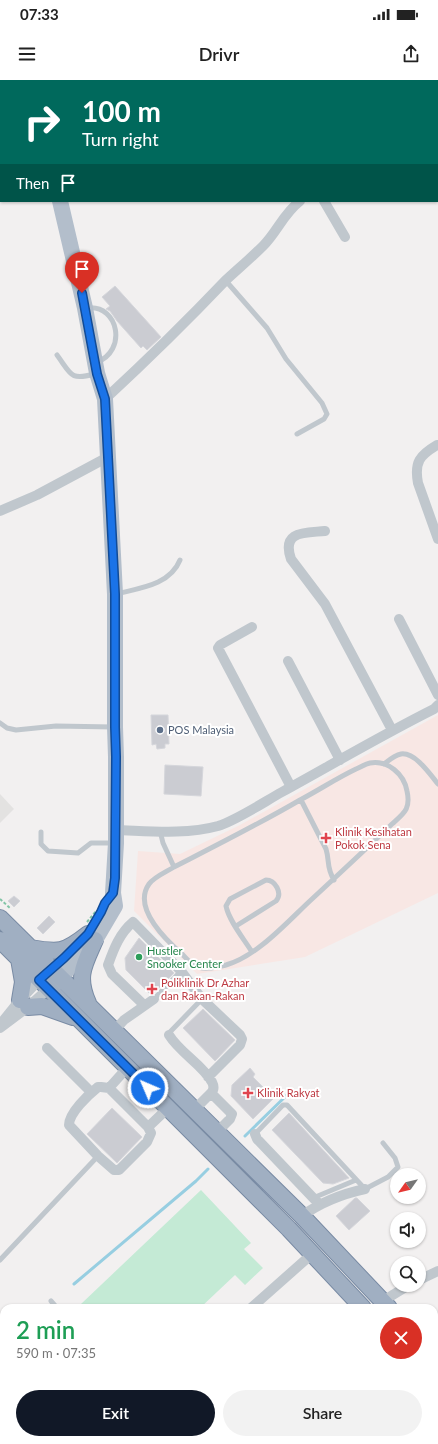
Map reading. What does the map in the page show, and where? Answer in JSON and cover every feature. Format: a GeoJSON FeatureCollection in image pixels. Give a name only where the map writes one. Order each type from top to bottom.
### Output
{"type":"FeatureCollection","features":[{"type":"Feature","properties":{"kind":"highway"},"geometry":{"type":"LineString","coordinates":[[6,914],[24,953],[44,985],[289,1229],[358,1304]]}},
{"type":"Feature","properties":{"kind":"highway"},"geometry":{"type":"LineString","coordinates":[[24,953],[57,951],[77,942],[89,932]]}},
{"type":"Feature","properties":{"kind":"highway"},"geometry":{"type":"LineString","coordinates":[[89,932],[82,970],[83,988],[90,1006]]}},
{"type":"Feature","properties":{"kind":"highway"},"geometry":{"type":"LineString","coordinates":[[0,940],[57,973],[302,1216],[385,1304]]}},
{"type":"Feature","properties":{"kind":"highway"},"geometry":{"type":"LineString","coordinates":[[24,953],[22,969],[24,1003],[42,1006],[78,1019]]}},
{"type":"Feature","properties":{"kind":"main road"},"geometry":{"type":"LineString","coordinates":[[44,985],[57,973],[89,932],[115,906],[113,893],[116,837],[115,594],[105,399],[96,368],[64,202]]}},
{"type":"Feature","properties":{"kind":"street"},"geometry":{"type":"LineString","coordinates":[[105,399],[153,355],[271,237],[288,211],[299,202]]}},
{"type":"Feature","properties":{"kind":"street"},"geometry":{"type":"LineString","coordinates":[[325,202],[345,238]]}},
{"type":"Feature","properties":{"kind":"street"},"geometry":{"type":"LineString","coordinates":[[437,445],[426,452],[419,459],[416,475],[438,539]]}},
{"type":"Feature","properties":{"kind":"street"},"geometry":{"type":"LineString","coordinates":[[0,511],[37,495],[108,457]]}},
{"type":"Feature","properties":{"kind":"street"},"geometry":{"type":"LineString","coordinates":[[325,532],[296,534],[290,539],[288,550],[291,559],[325,604],[392,730]]}},
{"type":"Feature","properties":{"kind":"street"},"geometry":{"type":"LineString","coordinates":[[399,619],[438,695]]}},
{"type":"Feature","properties":{"kind":"street"},"geometry":{"type":"LineString","coordinates":[[252,627],[220,645],[218,648],[290,787]]}},
{"type":"Feature","properties":{"kind":"street"},"geometry":{"type":"LineString","coordinates":[[288,661],[340,760]]}},
{"type":"Feature","properties":{"kind":"street"},"geometry":{"type":"LineString","coordinates":[[116,837],[160,831],[187,831],[219,825],[231,820],[392,730],[434,709],[438,705]]}},
{"type":"Feature","properties":{"kind":"street"},"geometry":{"type":"LineString","coordinates":[[144,1005],[115,978],[109,970],[108,965],[114,948],[122,933],[133,922],[180,971],[202,999],[240,1035],[242,1039],[240,1045],[208,1077]]}},
{"type":"Feature","properties":{"kind":"street"},"geometry":{"type":"LineString","coordinates":[[0,1024],[44,985]]}},
{"type":"Feature","properties":{"kind":"street"},"geometry":{"type":"LineString","coordinates":[[114,1031],[124,1020],[154,998]]}},
{"type":"Feature","properties":{"kind":"street"},"geometry":{"type":"LineString","coordinates":[[0,1028],[24,1003]]}},
{"type":"Feature","properties":{"kind":"street"},"geometry":{"type":"LineString","coordinates":[[169,1035],[208,1077],[213,1086],[211,1093],[194,1110]]}},
{"type":"Feature","properties":{"kind":"street"},"geometry":{"type":"LineString","coordinates":[[46,1048],[91,1092]]}},
{"type":"Feature","properties":{"kind":"street"},"geometry":{"type":"LineString","coordinates":[[109,1088],[127,1068]]}},
{"type":"Feature","properties":{"kind":"street"},"geometry":{"type":"LineString","coordinates":[[101,1086],[109,1088],[148,1128],[151,1133],[147,1142],[119,1170],[114,1170],[98,1156],[69,1125],[70,1116],[91,1092],[101,1086]]}},
{"type":"Feature","properties":{"kind":"street"},"geometry":{"type":"LineString","coordinates":[[211,1093],[232,1114],[230,1119],[217,1132]]}},
{"type":"Feature","properties":{"kind":"street"},"geometry":{"type":"LineString","coordinates":[[148,1128],[168,1108]]}},
{"type":"Feature","properties":{"kind":"street"},"geometry":{"type":"LineString","coordinates":[[255,1134],[257,1139],[316,1201]]}},
{"type":"Feature","properties":{"kind":"street"},"geometry":{"type":"LineString","coordinates":[[302,1216],[316,1201],[365,1189]]}},
{"type":"Feature","properties":{"kind":"street"},"geometry":{"type":"LineString","coordinates":[[256,1304],[312,1254]]}},
{"type":"Feature","properties":{"kind":"street"},"geometry":{"type":"LineString","coordinates":[[426,1277],[438,1271]]}},
{"type":"Feature","properties":{"kind":"street"},"geometry":{"type":"LineString","coordinates":[[387,1304],[391,1296],[398,1292]]}},
{"type":"Feature","properties":{"kind":"lane"},"geometry":{"type":"LineString","coordinates":[[226,281],[268,328],[286,359],[322,403],[327,414],[324,419],[297,434]]}},
{"type":"Feature","properties":{"kind":"lane"},"geometry":{"type":"LineString","coordinates":[[58,355],[71,374],[82,378],[96,368],[108,356],[113,348],[116,340],[116,331],[113,322],[108,315],[100,310],[91,307],[85,308]]}},
{"type":"Feature","properties":{"kind":"lane"},"geometry":{"type":"LineString","coordinates":[[115,594],[148,586],[164,579],[176,568],[180,560]]}},
{"type":"Feature","properties":{"kind":"lane"},"geometry":{"type":"LineString","coordinates":[[0,723],[7,728],[16,730],[56,726],[115,727]]}},
{"type":"Feature","properties":{"kind":"lane"},"geometry":{"type":"LineString","coordinates":[[384,764],[400,754],[409,755],[415,759],[438,784]]}},
{"type":"Feature","properties":{"kind":"lane"},"geometry":{"type":"LineString","coordinates":[[369,763],[384,764],[395,769],[401,776],[406,786],[409,805],[404,812],[334,880],[252,952],[237,961],[225,965],[202,968],[194,965],[164,937],[150,918],[145,904],[146,892],[149,884],[154,879],[174,867],[256,825],[300,800],[369,763]]}},
{"type":"Feature","properties":{"kind":"lane"},"geometry":{"type":"LineString","coordinates":[[300,800],[326,849],[328,856],[327,868],[334,880]]}},
{"type":"Feature","properties":{"kind":"lane"},"geometry":{"type":"LineString","coordinates":[[160,831],[163,844],[174,867]]}},
{"type":"Feature","properties":{"kind":"lane"},"geometry":{"type":"LineString","coordinates":[[41,832],[41,844],[48,851],[78,853],[91,843],[116,837]]}},
{"type":"Feature","properties":{"kind":"lane"},"geometry":{"type":"LineString","coordinates":[[236,926],[276,901],[280,894],[273,882],[266,880],[230,899],[226,906],[227,911],[236,926],[252,952]]}},
{"type":"Feature","properties":{"kind":"lane"},"geometry":{"type":"LineString","coordinates":[[154,998],[180,971]]}},
{"type":"Feature","properties":{"kind":"lane"},"geometry":{"type":"LineString","coordinates":[[169,1035],[170,1032],[202,999]]}},
{"type":"Feature","properties":{"kind":"lane"},"geometry":{"type":"LineString","coordinates":[[255,1134],[283,1105],[287,1104],[365,1189],[388,1177],[398,1167],[395,1158],[384,1143]]}},
{"type":"Feature","properties":{"kind":"lane"},"geometry":{"type":"LineString","coordinates":[[0,1260],[98,1156]]}},
{"type":"Feature","properties":{"kind":"lane"},"geometry":{"type":"LineString","coordinates":[[316,1201],[356,1180]]}},
{"type":"Feature","properties":{"kind":"path"},"geometry":{"type":"LineString","coordinates":[[0,898],[6,914]]}},
{"type":"Feature","properties":{"kind":"path"},"geometry":{"type":"LineString","coordinates":[[89,932],[99,908]]}},
{"type":"Feature","properties":{"kind":"shaded area","name":"Klinik Kesihatan Pokok Sena"},"geometry":{"type":"Polygon","coordinates":[[[438,715],[438,893],[305,957],[197,974],[134,911],[138,851],[180,854],[240,825],[438,715]]]}},
{"type":"Feature","properties":{"kind":"shaded area"},"geometry":{"type":"Polygon","coordinates":[[[0,794],[14,809],[0,823],[0,794]]]}},
{"type":"Feature","properties":{"kind":"green space"},"geometry":{"type":"Polygon","coordinates":[[[201,1190],[251,1243],[244,1249],[263,1268],[245,1285],[235,1275],[204,1304],[81,1304],[201,1190]]]}},
{"type":"Feature","properties":{"kind":"building"},"geometry":{"type":"Polygon","coordinates":[[[115,286],[161,337],[147,350],[143,346],[141,348],[110,311],[106,309],[110,306],[102,297],[115,286]]]}},
{"type":"Feature","properties":{"kind":"building","name":"POS Malaysia"},"geometry":{"type":"Polygon","coordinates":[[[151,715],[168,715],[169,744],[165,744],[165,748],[157,749],[156,744],[152,745],[151,715]]]}},
{"type":"Feature","properties":{"kind":"building"},"geometry":{"type":"Polygon","coordinates":[[[165,765],[203,767],[201,796],[164,794],[165,765]]]}},
{"type":"Feature","properties":{"kind":"building"},"geometry":{"type":"Polygon","coordinates":[[[14,896],[20,901],[14,907],[8,901],[14,896]]]}},
{"type":"Feature","properties":{"kind":"building"},"geometry":{"type":"Polygon","coordinates":[[[49,916],[55,922],[43,934],[37,928],[49,916]]]}},
{"type":"Feature","properties":{"kind":"building"},"geometry":{"type":"Polygon","coordinates":[[[139,938],[174,973],[154,993],[150,994],[126,970],[125,958],[139,938]]]}},
{"type":"Feature","properties":{"kind":"building"},"geometry":{"type":"Polygon","coordinates":[[[203,1009],[235,1040],[215,1061],[183,1028],[203,1009]]]}},
{"type":"Feature","properties":{"kind":"building"},"geometry":{"type":"Polygon","coordinates":[[[250,1068],[255,1074],[253,1077],[274,1098],[253,1119],[231,1096],[232,1085],[250,1068]]]}},
{"type":"Feature","properties":{"kind":"building"},"geometry":{"type":"Polygon","coordinates":[[[112,1108],[142,1137],[117,1163],[87,1134],[112,1108]]]}},
{"type":"Feature","properties":{"kind":"building"},"geometry":{"type":"Polygon","coordinates":[[[289,1113],[349,1178],[333,1184],[323,1183],[272,1130],[289,1113]]]}},
{"type":"Feature","properties":{"kind":"building"},"geometry":{"type":"Polygon","coordinates":[[[355,1198],[357,1198],[370,1211],[349,1230],[336,1216],[355,1198]]]}},
{"type":"Feature","properties":{"kind":"waterway"},"geometry":{"type":"LineString","coordinates":[[245,1136],[289,1093]]}},
{"type":"Feature","properties":{"kind":"waterway"},"geometry":{"type":"LineString","coordinates":[[74,1284],[196,1181],[208,1169]]}},
{"type":"Feature","properties":{"kind":"place","name":"POS Malaysia"},"geometry":{"type":"Point","coordinates":[160,730]}},
{"type":"Feature","properties":{"kind":"place","name":"Klinik Kesihatan Pokok Sena"},"geometry":{"type":"Point","coordinates":[326,838]}},
{"type":"Feature","properties":{"kind":"place","name":"Hustler Snooker Center"},"geometry":{"type":"Point","coordinates":[139,957]}},
{"type":"Feature","properties":{"kind":"place","name":"Poliklinik Dr Azhar dan Rakan-Rakan"},"geometry":{"type":"Point","coordinates":[152,989]}},
{"type":"Feature","properties":{"kind":"place","name":"Klinik Rakyat"},"geometry":{"type":"Point","coordinates":[248,1093]}},
{"type":"Feature","properties":{"kind":"route"},"geometry":{"type":"LineString","coordinates":[[82,293],[97,374],[105,399],[115,594],[115,878],[113,893],[105,903],[88,934],[53,969],[39,980],[148,1088]]}}]}
